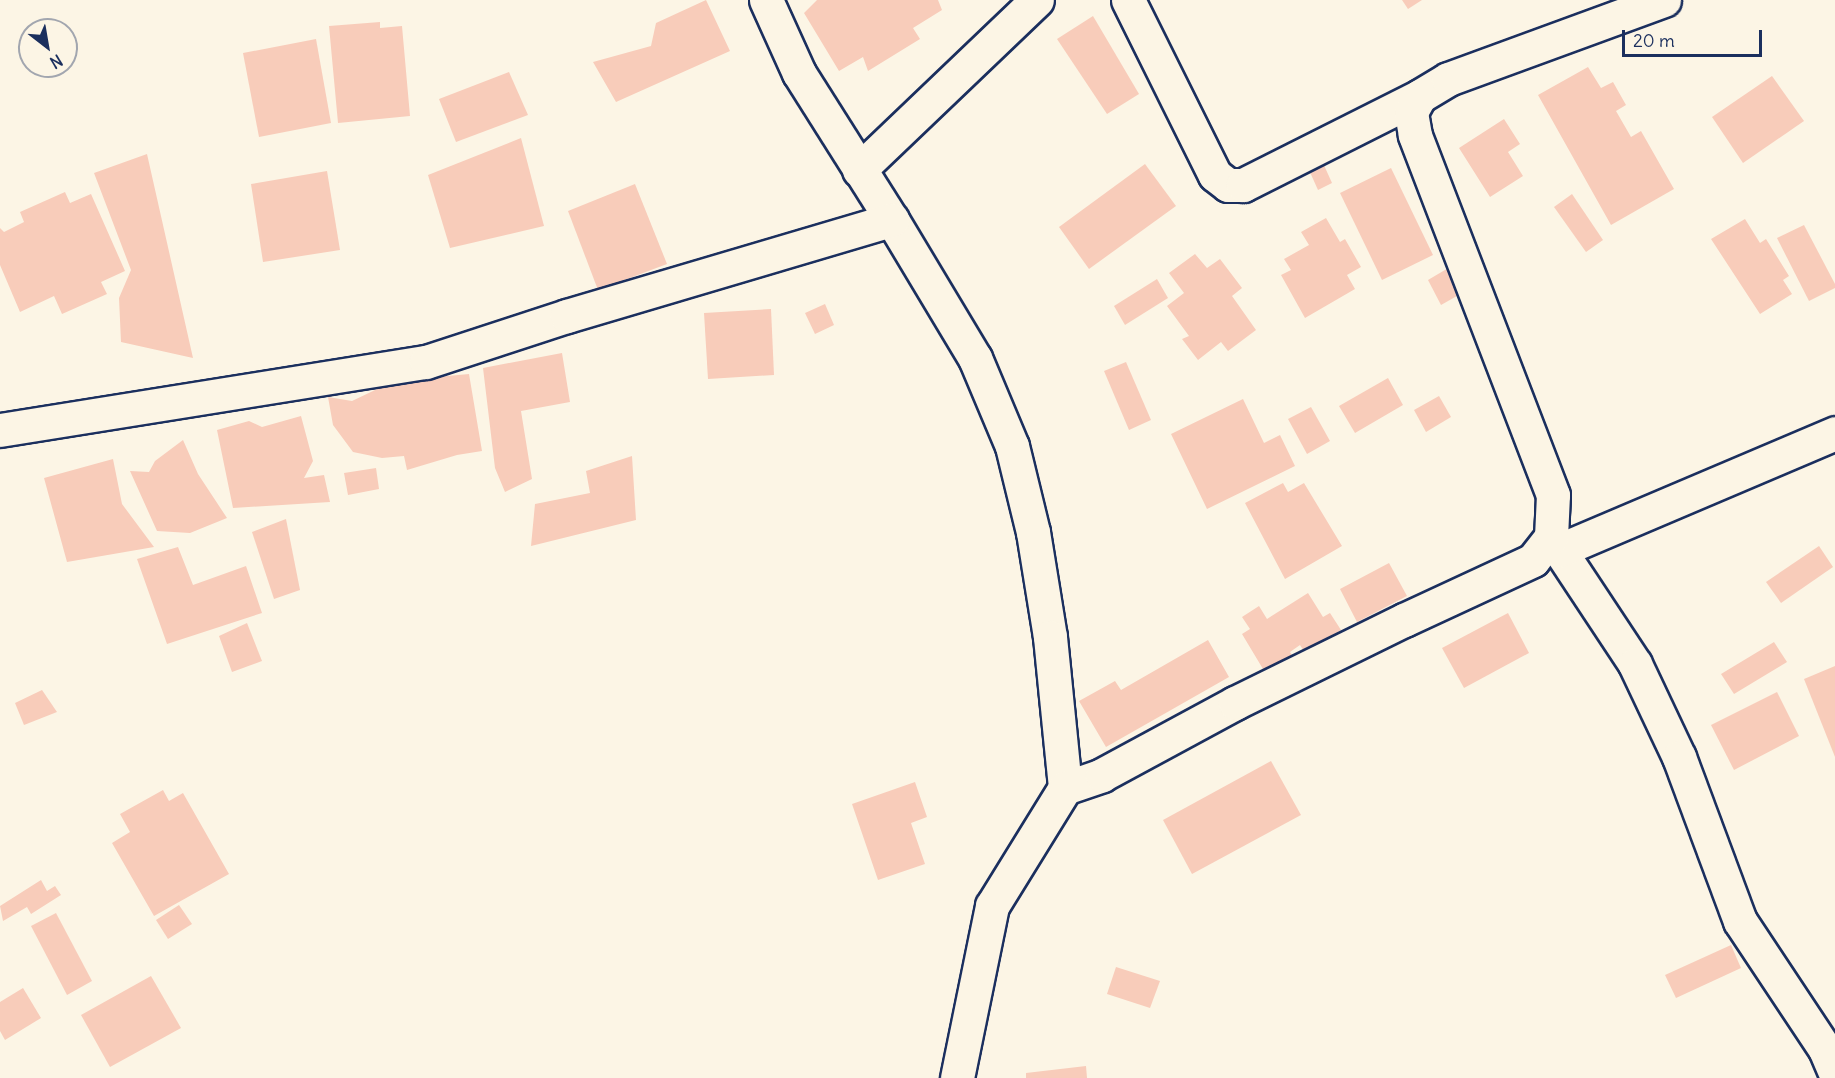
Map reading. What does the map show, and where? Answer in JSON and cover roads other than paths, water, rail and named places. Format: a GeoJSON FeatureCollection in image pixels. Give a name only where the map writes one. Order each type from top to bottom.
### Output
{"type":"FeatureCollection","features":[{"type":"Feature","properties":{"kind":"street"},"geometry":{"type":"LineString","coordinates":[[766,0],[799,73],[892,220],[975,358],[1012,446],[1033,532],[1048,625],[1065,788],[992,906],[957,1078]]}},
{"type":"Feature","properties":{"kind":"street"},"geometry":{"type":"LineString","coordinates":[[859,170],[1037,0]]}},
{"type":"Feature","properties":{"kind":"street"},"geometry":{"type":"LineString","coordinates":[[1128,0],[1215,175],[1228,185],[1243,185],[1420,96],[1448,79],[1664,0]]}},
{"type":"Feature","properties":{"kind":"street"},"geometry":{"type":"LineString","coordinates":[[1420,96],[1411,112],[1415,135],[1553,495],[1555,544],[1635,664],[1679,757],[1740,921],[1825,1049],[1835,1072]]}},
{"type":"Feature","properties":{"kind":"street"},"geometry":{"type":"LineString","coordinates":[[0,430],[426,362],[567,316],[892,220]]}},
{"type":"Feature","properties":{"kind":"street"},"geometry":{"type":"LineString","coordinates":[[1065,788],[1102,775],[1246,698],[1533,560],[1555,544],[1835,433]]}}]}
